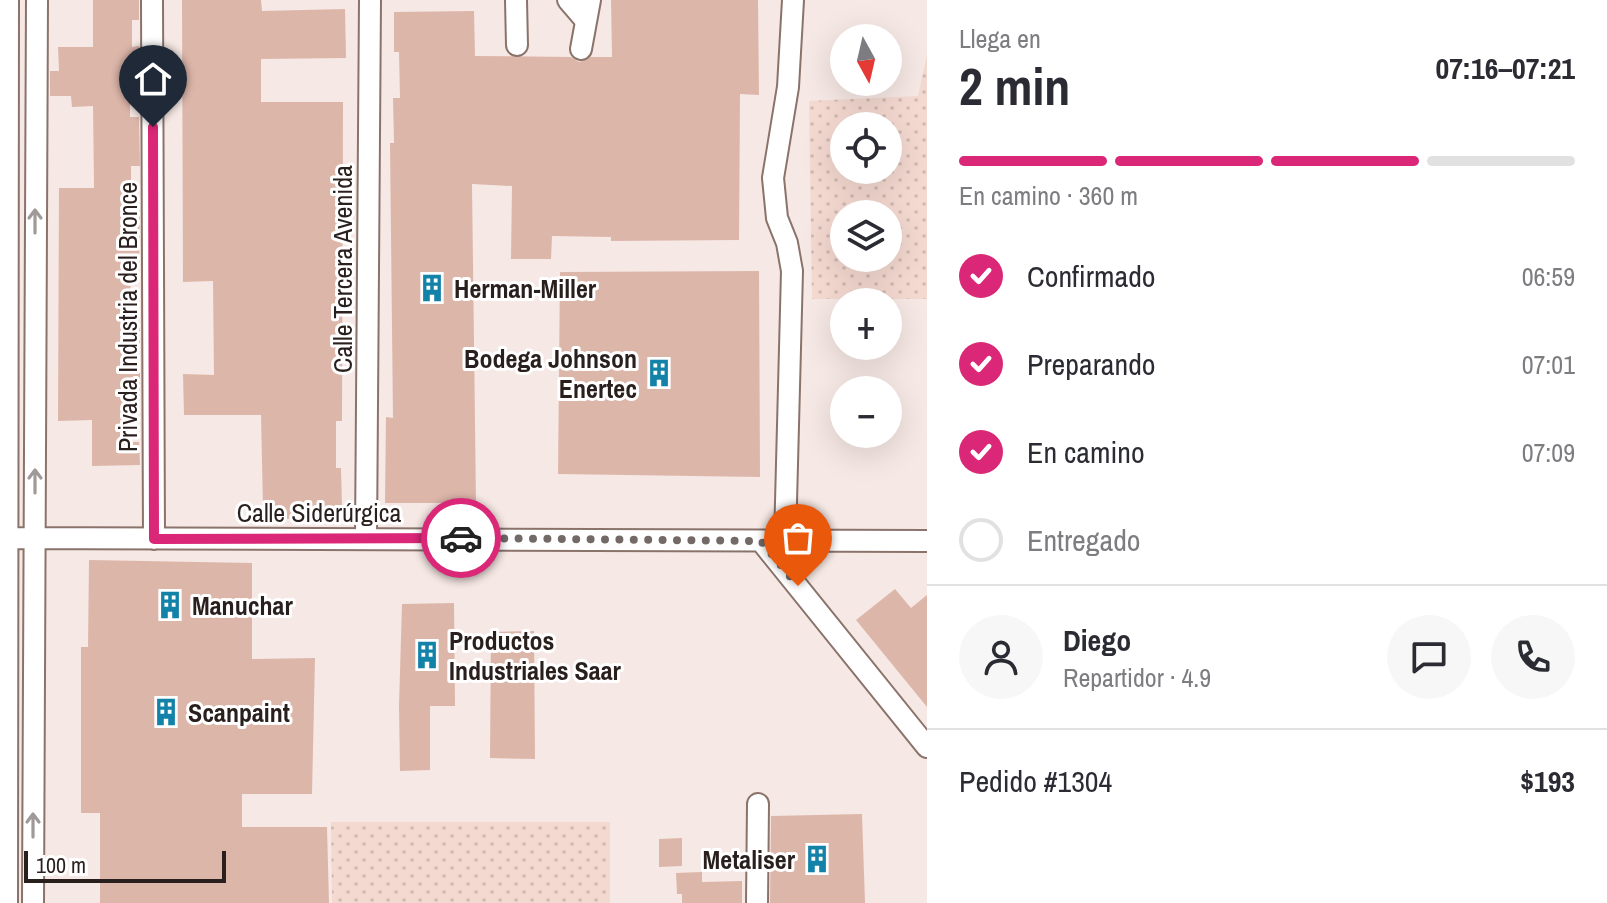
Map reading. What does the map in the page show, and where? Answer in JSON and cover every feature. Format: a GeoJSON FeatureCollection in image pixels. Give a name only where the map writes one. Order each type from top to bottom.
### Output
{"type":"FeatureCollection","features":[{"type":"Feature","properties":{"kind":"street"},"geometry":{"type":"LineString","coordinates":[[7,903],[4,312],[8,0]]}},
{"type":"Feature","properties":{"kind":"street"},"geometry":{"type":"LineString","coordinates":[[33,903],[37,0]]}},
{"type":"Feature","properties":{"kind":"street","name":"Privada Industria del Bronce"},"geometry":{"type":"LineString","coordinates":[[152,0],[154,539]]}},
{"type":"Feature","properties":{"kind":"street","name":"Calle Tercera Avenida"},"geometry":{"type":"LineString","coordinates":[[366,538],[370,0]]}},
{"type":"Feature","properties":{"kind":"street"},"geometry":{"type":"LineString","coordinates":[[516,0],[517,45]]}},
{"type":"Feature","properties":{"kind":"street"},"geometry":{"type":"LineString","coordinates":[[568,0],[586,21]]}},
{"type":"Feature","properties":{"kind":"street"},"geometry":{"type":"LineString","coordinates":[[581,49],[590,0]]}},
{"type":"Feature","properties":{"kind":"street"},"geometry":{"type":"LineString","coordinates":[[785,541],[792,271],[787,243],[777,218],[773,178],[788,87],[793,0]]}},
{"type":"Feature","properties":{"kind":"street"},"geometry":{"type":"LineString","coordinates":[[4,312],[34,312]]}},
{"type":"Feature","properties":{"kind":"street","name":"Calle Siderúrgica"},"geometry":{"type":"LineString","coordinates":[[5,538],[927,541]]}},
{"type":"Feature","properties":{"kind":"street"},"geometry":{"type":"LineString","coordinates":[[761,541],[927,747]]}},
{"type":"Feature","properties":{"kind":"street"},"geometry":{"type":"LineString","coordinates":[[757,903],[758,804]]}},
{"type":"Feature","properties":{"kind":"shaded area"},"geometry":{"type":"Polygon","coordinates":[[[0,0],[927,0],[927,903],[0,903],[0,0]]]}},
{"type":"Feature","properties":{"kind":"shaded area"},"geometry":{"type":"Polygon","coordinates":[[[927,55],[927,299],[902,299],[902,288],[830,288],[830,299],[812,299],[809,101],[918,96],[927,55]]]}},
{"type":"Feature","properties":{"kind":"shaded area"},"geometry":{"type":"Polygon","coordinates":[[[331,822],[610,822],[610,903],[332,903],[331,822]]]}},
{"type":"Feature","properties":{"kind":"building"},"geometry":{"type":"Polygon","coordinates":[[[93,0],[139,0],[139,20],[132,20],[132,47],[139,46],[139,72],[130,72],[130,117],[139,117],[140,166],[131,166],[131,210],[140,210],[139,258],[130,258],[131,326],[140,326],[140,351],[131,351],[131,372],[140,373],[140,397],[129,397],[130,442],[139,442],[140,465],[92,466],[92,420],[58,421],[59,188],[94,188],[93,106],[72,107],[71,96],[50,96],[50,71],[59,71],[58,47],[93,47],[93,0]]]}},
{"type":"Feature","properties":{"kind":"building"},"geometry":{"type":"Polygon","coordinates":[[[182,0],[261,0],[262,11],[345,9],[346,58],[261,59],[261,102],[343,102],[342,421],[336,421],[336,468],[341,468],[342,508],[322,508],[322,518],[280,519],[280,508],[263,508],[261,415],[184,415],[183,374],[214,375],[213,281],[183,282],[182,0]]]}},
{"type":"Feature","properties":{"kind":"building"},"geometry":{"type":"Polygon","coordinates":[[[611,0],[758,0],[759,95],[740,94],[739,240],[611,241],[611,237],[552,236],[551,259],[511,259],[512,186],[472,184],[476,503],[385,503],[386,417],[393,418],[390,143],[394,143],[393,98],[400,98],[399,52],[394,52],[394,12],[474,11],[475,56],[571,57],[579,62],[591,57],[612,57],[611,0]]]}},
{"type":"Feature","properties":{"kind":"building","name":"Bodega Johnson Enertec"},"geometry":{"type":"Polygon","coordinates":[[[759,271],[760,477],[558,474],[560,272],[759,271]]]}},
{"type":"Feature","properties":{"kind":"building"},"geometry":{"type":"Polygon","coordinates":[[[89,560],[252,563],[252,659],[315,658],[312,794],[242,794],[242,827],[327,827],[329,903],[100,903],[100,813],[81,813],[81,647],[88,647],[89,560]]]}},
{"type":"Feature","properties":{"kind":"building"},"geometry":{"type":"Polygon","coordinates":[[[895,589],[911,608],[927,595],[927,707],[856,620],[895,589]]]}},
{"type":"Feature","properties":{"kind":"building","name":"Productos Industriales Saar"},"geometry":{"type":"Polygon","coordinates":[[[454,603],[455,706],[430,706],[430,770],[400,771],[402,604],[454,603]]]}},
{"type":"Feature","properties":{"kind":"building"},"geometry":{"type":"Polygon","coordinates":[[[534,631],[535,759],[490,758],[491,632],[534,631]]]}},
{"type":"Feature","properties":{"kind":"building","name":"Metaliser"},"geometry":{"type":"Polygon","coordinates":[[[862,814],[865,903],[770,903],[771,816],[862,814]]]}},
{"type":"Feature","properties":{"kind":"building"},"geometry":{"type":"Polygon","coordinates":[[[682,838],[682,866],[659,867],[659,839],[682,838]]]}},
{"type":"Feature","properties":{"kind":"building"},"geometry":{"type":"Polygon","coordinates":[[[702,872],[702,882],[742,881],[742,903],[682,903],[682,894],[677,894],[676,873],[702,872]]]}},
{"type":"Feature","properties":{"kind":"way so far"},"geometry":{"type":"LineString","coordinates":[[461,538],[761,541],[798,586]]}},
{"type":"Feature","properties":{"kind":"place","name":"Herman-Miller"},"geometry":{"type":"Point","coordinates":[432,288]}},
{"type":"Feature","properties":{"kind":"place","name":"Bodega Johnson Enertec"},"geometry":{"type":"Point","coordinates":[659,373]}},
{"type":"Feature","properties":{"kind":"place","name":"Manuchar"},"geometry":{"type":"Point","coordinates":[170,605]}},
{"type":"Feature","properties":{"kind":"place","name":"Productos Industriales Saar"},"geometry":{"type":"Point","coordinates":[427,655]}},
{"type":"Feature","properties":{"kind":"place","name":"Scanpaint"},"geometry":{"type":"Point","coordinates":[166,712]}},
{"type":"Feature","properties":{"kind":"place","name":"Metaliser"},"geometry":{"type":"Point","coordinates":[817,859]}},
{"type":"Feature","properties":{"kind":"route"},"geometry":{"type":"LineString","coordinates":[[153,127],[154,539],[461,538]]}}]}
